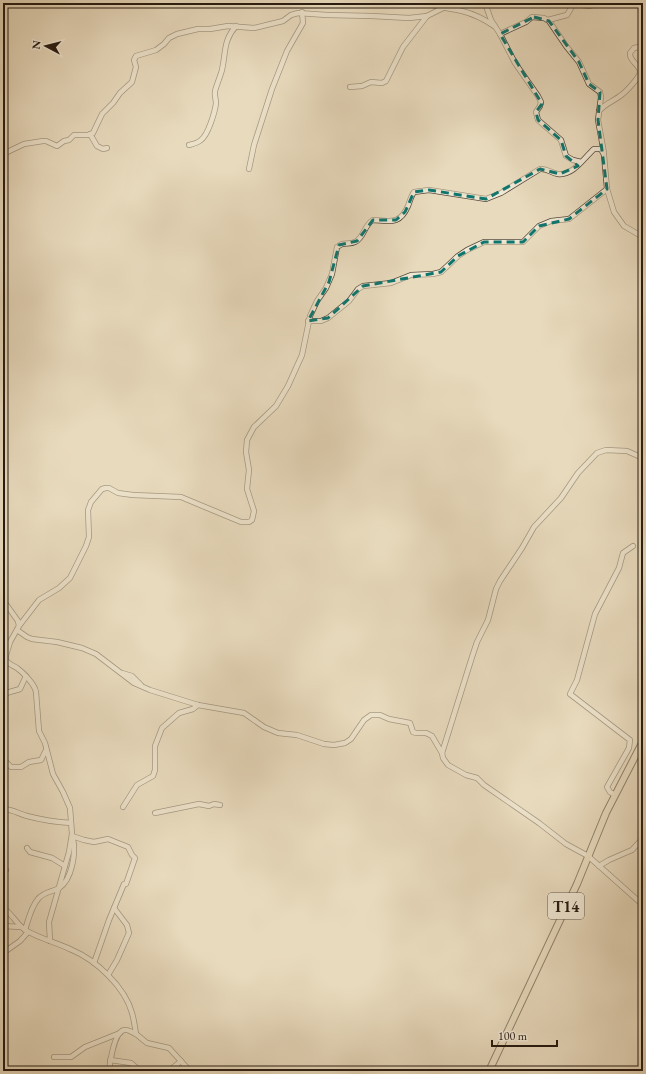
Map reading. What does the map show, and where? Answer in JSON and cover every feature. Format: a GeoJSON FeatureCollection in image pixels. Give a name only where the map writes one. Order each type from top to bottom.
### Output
{"type":"FeatureCollection","features":[{"type":"Feature","properties":{"kind":"highway","name":"T14"},"geometry":{"type":"LineString","coordinates":[[489,1071],[577,884],[615,795],[643,741]]}},
{"type":"Feature","properties":{"kind":"street"},"geometry":{"type":"LineString","coordinates":[[427,3],[443,8],[461,10],[474,14],[496,27]]}},
{"type":"Feature","properties":{"kind":"street"},"geometry":{"type":"LineString","coordinates":[[485,3],[491,20],[520,72],[534,89],[541,102],[536,112],[538,120],[561,140],[566,156],[581,162]]}},
{"type":"Feature","properties":{"kind":"street"},"geometry":{"type":"LineString","coordinates":[[500,34],[532,18],[548,20],[567,15],[574,4],[590,6],[600,3]]}},
{"type":"Feature","properties":{"kind":"street"},"geometry":{"type":"LineString","coordinates":[[3,154],[24,144],[46,141],[57,146],[64,141],[69,140],[74,135],[90,134],[95,130],[102,114],[132,82],[136,66],[134,60],[136,56],[156,50],[169,38],[178,34],[198,29],[228,26],[250,28],[266,26],[283,21],[291,15],[302,12],[327,15],[409,18],[427,16],[443,8]]}},
{"type":"Feature","properties":{"kind":"street"},"geometry":{"type":"LineString","coordinates":[[249,169],[251,154],[273,85],[287,51],[303,23],[302,12]]}},
{"type":"Feature","properties":{"kind":"street"},"geometry":{"type":"LineString","coordinates":[[350,87],[362,86],[371,82],[382,83],[386,81],[403,47],[427,16]]}},
{"type":"Feature","properties":{"kind":"street"},"geometry":{"type":"LineString","coordinates":[[548,20],[578,62],[589,84],[600,92],[601,97],[598,120],[610,202],[619,220],[630,231],[643,237]]}},
{"type":"Feature","properties":{"kind":"street"},"geometry":{"type":"LineString","coordinates":[[190,145],[203,139],[210,123],[215,110],[215,91],[223,66],[225,46],[230,33],[236,26]]}},
{"type":"Feature","properties":{"kind":"street"},"geometry":{"type":"LineString","coordinates":[[599,110],[606,104],[622,95],[638,77],[640,71],[631,60],[630,53],[634,48],[643,46]]}},
{"type":"Feature","properties":{"kind":"street"},"geometry":{"type":"LineString","coordinates":[[90,134],[99,148],[107,148]]}},
{"type":"Feature","properties":{"kind":"street"},"geometry":{"type":"LineString","coordinates":[[3,953],[20,941],[26,931],[37,899],[58,888],[68,878],[74,858],[71,812],[67,800],[51,768],[39,728],[36,690],[33,684],[19,669],[6,662],[4,659],[10,642],[18,628],[39,600],[59,588],[70,578],[88,542],[88,510],[91,502],[102,490],[109,488],[118,493],[133,495],[181,497],[241,522],[249,522],[252,520],[253,508],[247,489],[249,470],[246,452],[247,440],[254,427],[276,406],[288,386],[303,349],[308,320],[317,301],[325,291],[329,282],[334,266],[336,251],[339,245],[351,244],[357,241],[369,223],[373,220],[390,222],[396,220],[405,212],[414,192],[429,190],[486,199],[501,193],[540,169],[546,169],[556,174],[564,174],[581,162],[594,149],[601,149],[604,155]]}},
{"type":"Feature","properties":{"kind":"street"},"geometry":{"type":"LineString","coordinates":[[308,320],[321,321],[328,318],[349,301],[358,289],[363,286],[391,283],[411,275],[441,272],[467,250],[484,242],[522,242],[539,226],[551,221],[568,219],[608,190]]}},
{"type":"Feature","properties":{"kind":"street"},"geometry":{"type":"LineString","coordinates":[[442,753],[477,642],[488,620],[496,589],[534,527],[561,498],[578,473],[600,452],[606,450],[619,450],[632,453],[643,458]]}},
{"type":"Feature","properties":{"kind":"street"},"geometry":{"type":"LineString","coordinates":[[615,795],[610,792],[607,787],[629,748],[630,740],[570,694],[577,680],[595,614],[620,565],[623,553],[633,546]]}},
{"type":"Feature","properties":{"kind":"street"},"geometry":{"type":"LineString","coordinates":[[3,600],[18,622],[18,628],[27,637],[82,648],[96,654],[130,681],[198,705],[244,713],[271,731],[297,735],[324,744],[334,745],[345,743],[351,739],[367,717],[374,714],[388,719],[410,723],[413,732],[429,734],[436,741],[443,758],[448,765],[466,775],[477,778],[484,785],[566,844],[588,856],[643,905]]}},
{"type":"Feature","properties":{"kind":"street"},"geometry":{"type":"LineString","coordinates":[[3,694],[20,689],[26,676]]}},
{"type":"Feature","properties":{"kind":"street"},"geometry":{"type":"LineString","coordinates":[[123,807],[137,785],[153,776],[155,770],[155,746],[163,727],[179,713],[193,709],[198,705]]}},
{"type":"Feature","properties":{"kind":"street"},"geometry":{"type":"LineString","coordinates":[[42,760],[46,750]]}},
{"type":"Feature","properties":{"kind":"street"},"geometry":{"type":"LineString","coordinates":[[3,759],[8,766],[17,768],[30,762],[42,760]]}},
{"type":"Feature","properties":{"kind":"street"},"geometry":{"type":"LineString","coordinates":[[42,760],[51,768]]}},
{"type":"Feature","properties":{"kind":"street"},"geometry":{"type":"LineString","coordinates":[[155,813],[198,804],[209,806],[214,804],[220,805]]}},
{"type":"Feature","properties":{"kind":"street"},"geometry":{"type":"LineString","coordinates":[[3,809],[14,810],[24,815],[38,818],[71,823]]}},
{"type":"Feature","properties":{"kind":"street"},"geometry":{"type":"LineString","coordinates":[[50,941],[49,922],[55,907],[58,888],[72,836]]}},
{"type":"Feature","properties":{"kind":"street"},"geometry":{"type":"LineString","coordinates":[[72,836],[94,842],[108,839],[113,840],[129,848],[135,858],[126,884],[114,908],[94,963]]}},
{"type":"Feature","properties":{"kind":"street"},"geometry":{"type":"LineString","coordinates":[[599,866],[632,850],[643,838]]}},
{"type":"Feature","properties":{"kind":"street"},"geometry":{"type":"LineString","coordinates":[[27,848],[30,852],[52,858],[65,866]]}},
{"type":"Feature","properties":{"kind":"street"},"geometry":{"type":"LineString","coordinates":[[3,908],[11,914],[26,931],[72,949],[94,963],[108,975],[128,1003],[132,1013],[136,1034]]}},
{"type":"Feature","properties":{"kind":"street"},"geometry":{"type":"LineString","coordinates":[[108,975],[129,934],[127,925],[114,908]]}},
{"type":"Feature","properties":{"kind":"street"},"geometry":{"type":"LineString","coordinates":[[3,926],[21,926]]}},
{"type":"Feature","properties":{"kind":"street"},"geometry":{"type":"LineString","coordinates":[[54,1057],[71,1058],[85,1047],[125,1030],[136,1034],[145,1042],[169,1048],[190,1071]]}},
{"type":"Feature","properties":{"kind":"street"},"geometry":{"type":"LineString","coordinates":[[96,1071],[110,1071],[110,1060],[113,1048],[120,1033]]}},
{"type":"Feature","properties":{"kind":"street"},"geometry":{"type":"LineString","coordinates":[[110,1060],[131,1063],[140,1071]]}},
{"type":"Feature","properties":{"kind":"street"},"geometry":{"type":"LineString","coordinates":[[169,1071],[181,1061]]}},
{"type":"Feature","properties":{"kind":"street"},"geometry":{"type":"LineString","coordinates":[[252,1071],[257,1069],[261,1071]]}},
{"type":"Feature","properties":{"kind":"highlighted area"},"geometry":{"type":"Polygon","coordinates":[[[534,17],[549,21],[579,62],[589,84],[600,92],[598,120],[607,189],[569,219],[539,226],[523,242],[484,242],[458,256],[441,272],[363,286],[328,318],[308,321],[329,282],[339,245],[357,241],[373,220],[396,220],[405,212],[414,192],[429,190],[486,199],[540,169],[560,174],[578,166],[566,156],[561,140],[538,120],[536,112],[542,104],[500,34],[534,17]]]}}]}
